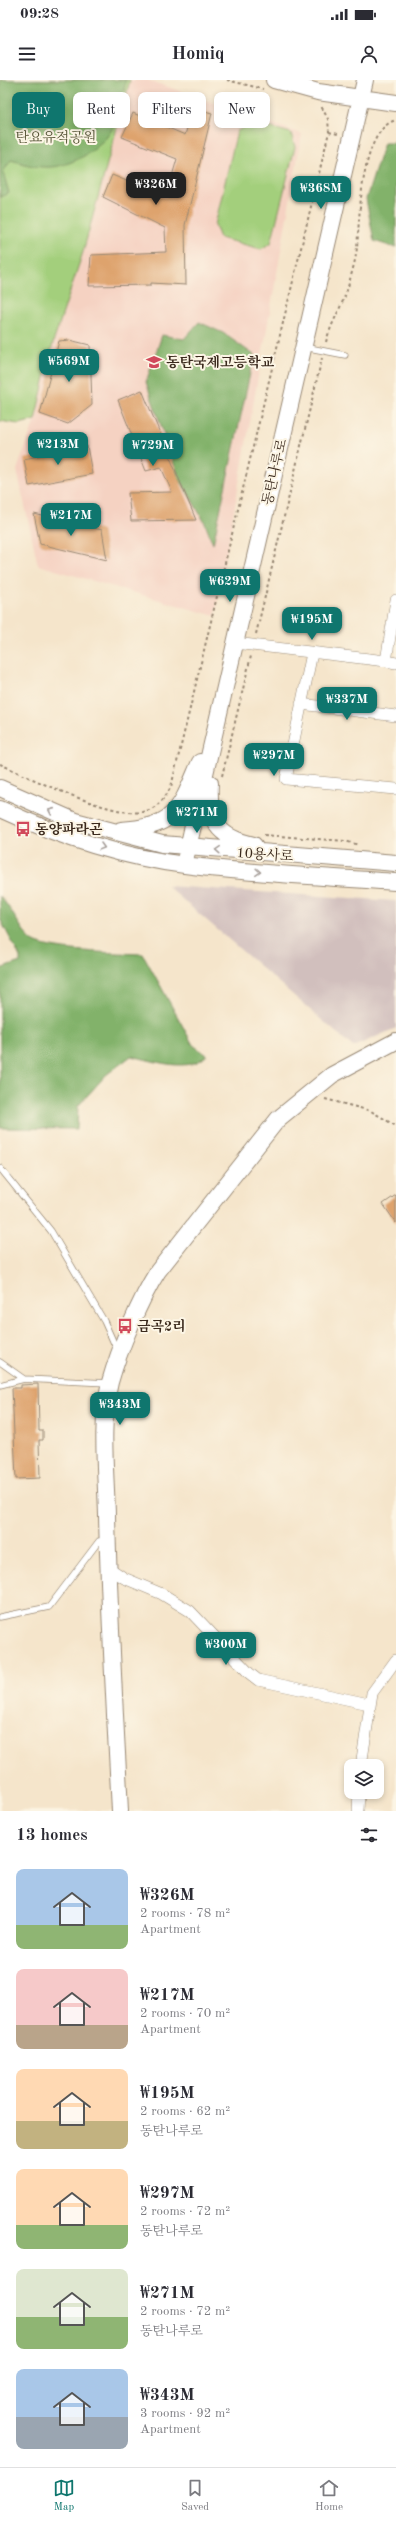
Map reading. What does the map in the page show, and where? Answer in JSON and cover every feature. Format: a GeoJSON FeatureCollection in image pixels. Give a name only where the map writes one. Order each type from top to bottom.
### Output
{"type":"FeatureCollection","features":[{"type":"Feature","properties":{"kind":"street"},"geometry":{"type":"LineString","coordinates":[[274,80],[318,92],[396,103]]}},
{"type":"Feature","properties":{"kind":"street","name":"동탄나루로"},"geometry":{"type":"LineString","coordinates":[[184,865],[365,80]]}},
{"type":"Feature","properties":{"kind":"street"},"geometry":{"type":"LineString","coordinates":[[235,643],[391,662],[396,600]]}},
{"type":"Feature","properties":{"kind":"street"},"geometry":{"type":"LineString","coordinates":[[312,653],[286,779],[396,789]]}},
{"type":"Feature","properties":{"kind":"street"},"geometry":{"type":"LineString","coordinates":[[302,704],[396,716]]}},
{"type":"Feature","properties":{"kind":"street"},"geometry":{"type":"LineString","coordinates":[[103,830],[122,830],[152,826],[162,822],[176,811],[183,800],[217,722]]}},
{"type":"Feature","properties":{"kind":"street"},"geometry":{"type":"LineString","coordinates":[[217,722],[209,801],[210,814],[223,833],[235,841],[255,846],[362,854]]}},
{"type":"Feature","properties":{"kind":"street","name":"10용사로"},"geometry":{"type":"LineString","coordinates":[[0,788],[75,821],[103,830],[162,844],[188,848],[362,854],[396,864]]}},
{"type":"Feature","properties":{"kind":"street","name":"10용사로"},"geometry":{"type":"LineString","coordinates":[[0,809],[50,830],[102,847],[184,865],[396,882]]}},
{"type":"Feature","properties":{"kind":"street"},"geometry":{"type":"LineString","coordinates":[[120,1811],[107,1541],[106,1410],[110,1383],[119,1356],[144,1294],[166,1261],[278,1119],[306,1094],[354,1062],[396,1041]]}},
{"type":"Feature","properties":{"kind":"street"},"geometry":{"type":"LineString","coordinates":[[108,1568],[124,1578],[162,1594],[190,1611],[249,1673],[258,1680],[369,1704]]}},
{"type":"Feature","properties":{"kind":"street"},"geometry":{"type":"LineString","coordinates":[[362,1759],[369,1704],[372,1693],[396,1660]]}},
{"type":"Feature","properties":{"kind":"street"},"geometry":{"type":"LineString","coordinates":[[358,1811],[359,1799]]}},
{"type":"Feature","properties":{"kind":"lane"},"geometry":{"type":"LineString","coordinates":[[304,347],[345,355]]}},
{"type":"Feature","properties":{"kind":"lane"},"geometry":{"type":"LineString","coordinates":[[0,1168],[51,1232],[104,1321],[119,1356]]}},
{"type":"Feature","properties":{"kind":"lane"},"geometry":{"type":"LineString","coordinates":[[0,1362],[24,1379]]}},
{"type":"Feature","properties":{"kind":"lane"},"geometry":{"type":"LineString","coordinates":[[0,1385],[24,1379],[110,1383]]}},
{"type":"Feature","properties":{"kind":"lane"},"geometry":{"type":"LineString","coordinates":[[0,1616],[48,1607],[99,1541],[107,1541]]}},
{"type":"Feature","properties":{"kind":"path"},"geometry":{"type":"LineString","coordinates":[[221,782],[329,328],[348,286],[355,256],[359,202],[373,143],[380,129],[387,123],[396,120]]}},
{"type":"Feature","properties":{"kind":"path"},"geometry":{"type":"LineString","coordinates":[[0,764],[83,799],[131,812],[142,812],[156,806],[171,787],[329,132]]}},
{"type":"Feature","properties":{"kind":"path"},"geometry":{"type":"LineString","coordinates":[[257,835],[345,840],[362,854]]}},
{"type":"Feature","properties":{"kind":"path"},"geometry":{"type":"LineString","coordinates":[[306,1094],[371,1111],[396,1126]]}},
{"type":"Feature","properties":{"kind":"shaded area","name":"동탄국제고등학교"},"geometry":{"type":"Polygon","coordinates":[[[130,80],[148,80],[182,92],[138,92],[138,128],[206,128],[206,100],[214,103],[214,128],[270,128],[270,123],[302,134],[215,616],[38,565],[17,470],[35,420],[53,343],[83,252],[117,128],[130,128],[130,92],[127,92],[130,80]]]}},
{"type":"Feature","properties":{"kind":"shaded area"},"geometry":{"type":"Polygon","coordinates":[[[167,886],[396,901],[396,1028],[353,1047],[167,886]]]}},
{"type":"Feature","properties":{"kind":"green space","name":"탄요유적공원"},"geometry":{"type":"Polygon","coordinates":[[[0,80],[130,80],[127,92],[73,92],[73,128],[117,128],[83,252],[53,343],[35,420],[19,424],[0,421],[0,80]]]}},
{"type":"Feature","properties":{"kind":"green space"},"geometry":{"type":"Polygon","coordinates":[[[0,80],[126,80],[123,92],[73,92],[73,128],[112,128],[103,142],[75,161],[54,167],[28,165],[11,160],[3,172],[9,193],[0,197],[0,80]]]}},
{"type":"Feature","properties":{"kind":"green space"},"geometry":{"type":"Polygon","coordinates":[[[270,127],[291,133],[295,147],[271,243],[261,249],[220,238],[215,225],[237,131],[243,128],[270,127]]]}},
{"type":"Feature","properties":{"kind":"green space"},"geometry":{"type":"Polygon","coordinates":[[[384,143],[396,143],[396,248],[374,241],[366,199],[384,143]]]}},
{"type":"Feature","properties":{"kind":"green space"},"geometry":{"type":"Polygon","coordinates":[[[199,322],[223,333],[254,355],[213,544],[204,521],[179,478],[146,382],[162,335],[184,339],[199,322]]]}},
{"type":"Feature","properties":{"kind":"green space"},"geometry":{"type":"Polygon","coordinates":[[[0,896],[26,934],[30,939],[37,943],[49,947],[83,951],[143,954],[193,1045],[207,1055],[200,1061],[181,1065],[161,1063],[131,1056],[106,1075],[78,1106],[77,1129],[0,1128],[0,969],[20,962],[20,957],[0,919],[0,896]]]}},
{"type":"Feature","properties":{"kind":"building"},"geometry":{"type":"Polygon","coordinates":[[[206,111],[212,113],[185,225],[186,285],[151,283],[151,285],[89,286],[91,255],[166,252],[165,228],[103,197],[112,175],[166,197],[177,159],[122,137],[126,128],[130,128],[130,120],[133,113],[138,115],[138,128],[168,128],[185,135],[187,128],[206,128],[206,111]]]}},
{"type":"Feature","properties":{"kind":"building"},"geometry":{"type":"Polygon","coordinates":[[[69,340],[90,345],[92,405],[68,424],[40,414],[59,341],[69,340]]]}},
{"type":"Feature","properties":{"kind":"building"},"geometry":{"type":"Polygon","coordinates":[[[142,390],[196,520],[131,521],[128,493],[172,492],[161,467],[146,471],[118,400],[142,390]]]}},
{"type":"Feature","properties":{"kind":"building"},"geometry":{"type":"Polygon","coordinates":[[[87,446],[92,474],[29,486],[24,459],[87,446]]]}},
{"type":"Feature","properties":{"kind":"building"},"geometry":{"type":"Polygon","coordinates":[[[34,514],[102,530],[107,560],[40,544],[34,514]]]}},
{"type":"Feature","properties":{"kind":"building"},"geometry":{"type":"Polygon","coordinates":[[[396,1195],[396,1223],[383,1204],[396,1195]]]}},
{"type":"Feature","properties":{"kind":"building"},"geometry":{"type":"Polygon","coordinates":[[[38,1384],[39,1431],[43,1431],[43,1440],[39,1440],[40,1478],[16,1479],[12,1388],[21,1388],[21,1385],[38,1384]]]}},
{"type":"Feature","properties":{"kind":"place","name":"동탄국제고등학교"},"geometry":{"type":"Point","coordinates":[154,362]}},
{"type":"Feature","properties":{"kind":"place","name":"동양파라곤"},"geometry":{"type":"Point","coordinates":[23,829]}},
{"type":"Feature","properties":{"kind":"place","name":"금곡2리"},"geometry":{"type":"Point","coordinates":[125,1326]}}]}
